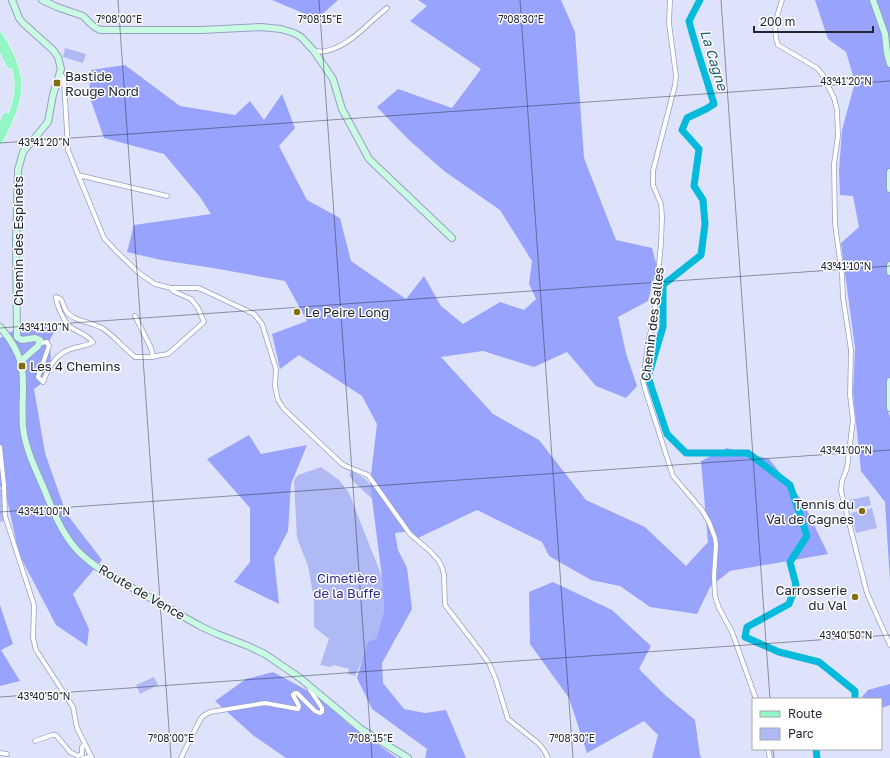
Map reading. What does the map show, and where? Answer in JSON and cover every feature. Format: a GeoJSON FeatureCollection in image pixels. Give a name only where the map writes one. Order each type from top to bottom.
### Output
{"type":"FeatureCollection","features":[{"type":"Feature","properties":{"kind":"main road"},"geometry":{"type":"LineString","coordinates":[[0,36],[13,59],[18,80],[18,91],[14,109],[0,140]]}},
{"type":"Feature","properties":{"kind":"main road"},"geometry":{"type":"LineString","coordinates":[[0,45],[12,71],[13,82],[10,109],[0,129]]}},
{"type":"Feature","properties":{"kind":"street"},"geometry":{"type":"LineString","coordinates":[[12,0],[19,18],[23,23],[53,50],[58,57],[60,72],[64,80],[68,150],[104,238],[114,250],[139,273],[155,284],[171,288],[201,289],[254,314],[264,328],[276,369],[275,386],[278,400],[284,409],[342,464],[368,475],[410,534],[438,560],[444,575],[445,605],[489,663],[496,680],[508,720],[538,743],[548,758]]}},
{"type":"Feature","properties":{"kind":"street"},"geometry":{"type":"LineString","coordinates":[[42,0],[83,16],[93,26],[100,30],[202,30],[261,27],[281,29],[301,37],[314,51],[333,79],[342,109],[369,159],[452,238]]}},
{"type":"Feature","properties":{"kind":"street","name":"Chemin des Salles"},"geometry":{"type":"LineString","coordinates":[[670,0],[669,23],[676,76],[653,171],[653,186],[661,204],[662,211],[661,243],[654,317],[648,343],[643,381],[673,476],[702,510],[709,522],[715,538],[715,596],[719,608],[732,632],[756,698]]}},
{"type":"Feature","properties":{"kind":"street"},"geometry":{"type":"LineString","coordinates":[[782,0],[776,16],[774,28],[775,38],[778,45],[817,68],[822,74],[834,98],[837,110],[838,136],[834,164],[835,224],[842,275],[843,298],[851,350],[850,395],[853,420],[848,468],[842,481],[841,491],[867,593],[890,645]]}},
{"type":"Feature","properties":{"kind":"street"},"geometry":{"type":"LineString","coordinates":[[873,0],[885,34],[890,64]]}},
{"type":"Feature","properties":{"kind":"street"},"geometry":{"type":"LineString","coordinates":[[314,51],[326,51],[355,36],[387,8]]}},
{"type":"Feature","properties":{"kind":"street","name":"Chemin des Espinets"},"geometry":{"type":"LineString","coordinates":[[40,340],[35,338],[22,340],[17,337],[16,242],[18,170],[23,152],[48,122],[53,95],[60,72]]}},
{"type":"Feature","properties":{"kind":"street"},"geometry":{"type":"LineString","coordinates":[[890,172],[890,189]]}},
{"type":"Feature","properties":{"kind":"street"},"geometry":{"type":"LineString","coordinates":[[78,175],[167,196]]}},
{"type":"Feature","properties":{"kind":"street"},"geometry":{"type":"LineString","coordinates":[[890,265],[890,272]]}},
{"type":"Feature","properties":{"kind":"street"},"geometry":{"type":"LineString","coordinates":[[21,361],[38,346],[40,340],[41,343],[47,342],[49,346],[38,378],[43,382],[53,361],[64,352],[93,342],[89,337],[68,325],[56,302],[56,297],[61,299],[67,312],[75,318],[104,329],[118,340],[135,357],[153,357],[168,354],[204,322],[198,308],[191,299],[173,291],[171,288]]}},
{"type":"Feature","properties":{"kind":"street"},"geometry":{"type":"LineString","coordinates":[[135,316],[151,348],[153,357]]}},
{"type":"Feature","properties":{"kind":"street","name":"Route de Vence"},"geometry":{"type":"LineString","coordinates":[[1,331],[16,349],[21,361],[24,382],[23,426],[26,444],[55,515],[71,543],[84,557],[116,578],[202,627],[265,654],[309,685],[361,729],[408,758]]}},
{"type":"Feature","properties":{"kind":"street"},"geometry":{"type":"LineString","coordinates":[[890,381],[890,408]]}},
{"type":"Feature","properties":{"kind":"street"},"geometry":{"type":"LineString","coordinates":[[0,447],[4,485],[5,516],[34,606],[33,638],[36,650],[73,708],[77,728],[91,757],[83,758]]}},
{"type":"Feature","properties":{"kind":"street"},"geometry":{"type":"LineString","coordinates":[[182,758],[200,720],[203,716],[210,712],[265,703],[298,709],[299,706],[293,695],[294,693],[297,693],[315,711],[320,713],[322,712],[322,708],[310,690],[309,685]]}},
{"type":"Feature","properties":{"kind":"street"},"geometry":{"type":"LineString","coordinates":[[36,741],[56,735],[70,752],[78,756],[82,754],[82,747],[85,745]]}},
{"type":"Feature","properties":{"kind":"street"},"geometry":{"type":"LineString","coordinates":[[0,754],[7,754]]}},
{"type":"Feature","properties":{"kind":"green space"},"geometry":{"type":"Polygon","coordinates":[[[65,48],[86,54],[83,63],[63,57],[65,48]]]}},
{"type":"Feature","properties":{"kind":"green space","name":"Cimetière de la Buffe"},"geometry":{"type":"Polygon","coordinates":[[[321,467],[339,480],[349,493],[382,577],[384,611],[376,639],[368,641],[364,656],[355,676],[348,674],[349,669],[334,665],[331,667],[320,665],[329,639],[314,627],[314,600],[308,566],[297,538],[294,481],[298,475],[321,467]]]}},
{"type":"Feature","properties":{"kind":"green space"},"geometry":{"type":"Polygon","coordinates":[[[352,471],[368,481],[374,498],[371,498],[354,482],[349,475],[352,471]]]}},
{"type":"Feature","properties":{"kind":"green space"},"geometry":{"type":"Polygon","coordinates":[[[0,489],[5,489],[7,520],[0,522],[0,489]]]}},
{"type":"Feature","properties":{"kind":"green space"},"geometry":{"type":"Polygon","coordinates":[[[869,496],[871,505],[851,510],[849,500],[869,496]]]}},
{"type":"Feature","properties":{"kind":"green space"},"geometry":{"type":"Polygon","coordinates":[[[872,508],[877,528],[856,533],[851,513],[872,508]]]}},
{"type":"Feature","properties":{"kind":"green space"},"geometry":{"type":"Polygon","coordinates":[[[154,677],[158,685],[140,694],[136,685],[154,677]]]}},
{"type":"Feature","properties":{"kind":"shaded area"},"geometry":{"type":"Polygon","coordinates":[[[272,0],[338,0],[317,19],[272,0]]]}},
{"type":"Feature","properties":{"kind":"shaded area"},"geometry":{"type":"Polygon","coordinates":[[[418,0],[561,0],[575,32],[584,158],[616,240],[652,248],[657,267],[648,301],[618,317],[626,353],[637,386],[626,398],[596,386],[567,352],[534,367],[483,351],[441,357],[493,414],[539,440],[586,500],[645,527],[686,566],[708,542],[701,461],[727,448],[769,459],[802,500],[828,554],[730,571],[710,587],[697,614],[650,607],[620,586],[591,580],[549,556],[542,542],[477,510],[418,538],[411,531],[395,533],[398,550],[407,568],[412,609],[382,663],[383,683],[404,709],[425,713],[446,710],[466,758],[425,758],[427,749],[372,709],[357,678],[368,641],[376,639],[384,611],[382,577],[370,483],[377,424],[362,396],[299,355],[280,369],[272,334],[307,321],[285,281],[161,260],[127,252],[134,225],[211,214],[200,197],[164,154],[104,138],[89,95],[91,70],[125,65],[180,106],[235,115],[250,101],[264,120],[282,94],[295,128],[279,146],[307,200],[340,218],[351,261],[406,299],[424,276],[441,306],[463,324],[500,302],[524,310],[536,299],[529,284],[532,261],[500,210],[444,171],[409,140],[377,107],[398,89],[452,108],[481,69],[410,21],[427,6],[418,0]]]}},
{"type":"Feature","properties":{"kind":"shaded area"},"geometry":{"type":"Polygon","coordinates":[[[815,0],[890,0],[890,386],[886,387],[886,406],[890,417],[890,582],[885,502],[861,471],[853,393],[855,348],[841,243],[859,227],[853,196],[840,195],[839,171],[842,130],[855,82],[846,52],[828,39],[815,0]]]}},
{"type":"Feature","properties":{"kind":"shaded area"},"geometry":{"type":"Polygon","coordinates":[[[26,324],[59,324],[50,339],[51,369],[46,380],[34,389],[45,453],[66,513],[102,560],[73,594],[89,629],[87,646],[56,625],[19,554],[4,486],[0,487],[0,338],[26,324]]]}},
{"type":"Feature","properties":{"kind":"shaded area"},"geometry":{"type":"Polygon","coordinates":[[[249,435],[261,454],[307,445],[291,484],[288,531],[274,558],[279,604],[234,582],[250,562],[250,508],[207,459],[249,435]]]}},
{"type":"Feature","properties":{"kind":"shaded area"},"geometry":{"type":"Polygon","coordinates":[[[553,582],[612,610],[651,646],[639,669],[665,695],[695,720],[700,756],[702,758],[652,758],[658,735],[644,721],[587,753],[569,698],[530,644],[529,592],[553,582]]]}},
{"type":"Feature","properties":{"kind":"shaded area"},"geometry":{"type":"Polygon","coordinates":[[[0,605],[13,644],[1,650],[20,681],[0,686],[0,605]]]}},
{"type":"Feature","properties":{"kind":"shaded area"},"geometry":{"type":"Polygon","coordinates":[[[273,672],[325,700],[347,723],[397,758],[286,758],[254,736],[215,701],[246,679],[273,672]]]}},
{"type":"Feature","properties":{"kind":"shaded area"},"geometry":{"type":"Polygon","coordinates":[[[890,684],[890,705],[882,708],[882,698],[861,698],[868,690],[890,684]]]}},
{"type":"Feature","properties":{"kind":"waterway","name":"La Cagne"},"geometry":{"type":"LineString","coordinates":[[700,0],[689,21],[714,104],[687,118],[682,130],[699,149],[694,186],[703,200],[705,224],[701,255],[663,285],[663,327],[648,377],[667,434],[686,453],[748,453],[790,485],[807,536],[790,562],[796,585],[789,604],[747,627],[745,637],[779,652],[819,662],[855,691],[855,698]]}},
{"type":"Feature","properties":{"kind":"waterway","name":"La Cagne"},"geometry":{"type":"LineString","coordinates":[[816,750],[817,758]]}},
{"type":"Feature","properties":{"kind":"place","name":"Bastide Rouge Nord"},"geometry":{"type":"Point","coordinates":[57,83]}},
{"type":"Feature","properties":{"kind":"place","name":"Le Peire Long"},"geometry":{"type":"Point","coordinates":[297,312]}},
{"type":"Feature","properties":{"kind":"place","name":"Les 4 Chemins"},"geometry":{"type":"Point","coordinates":[22,366]}},
{"type":"Feature","properties":{"kind":"place","name":"Tennis du Val de Cagnes"},"geometry":{"type":"Point","coordinates":[862,511]}},
{"type":"Feature","properties":{"kind":"place","name":"Carrosserie du Val"},"geometry":{"type":"Point","coordinates":[855,597]}}]}
